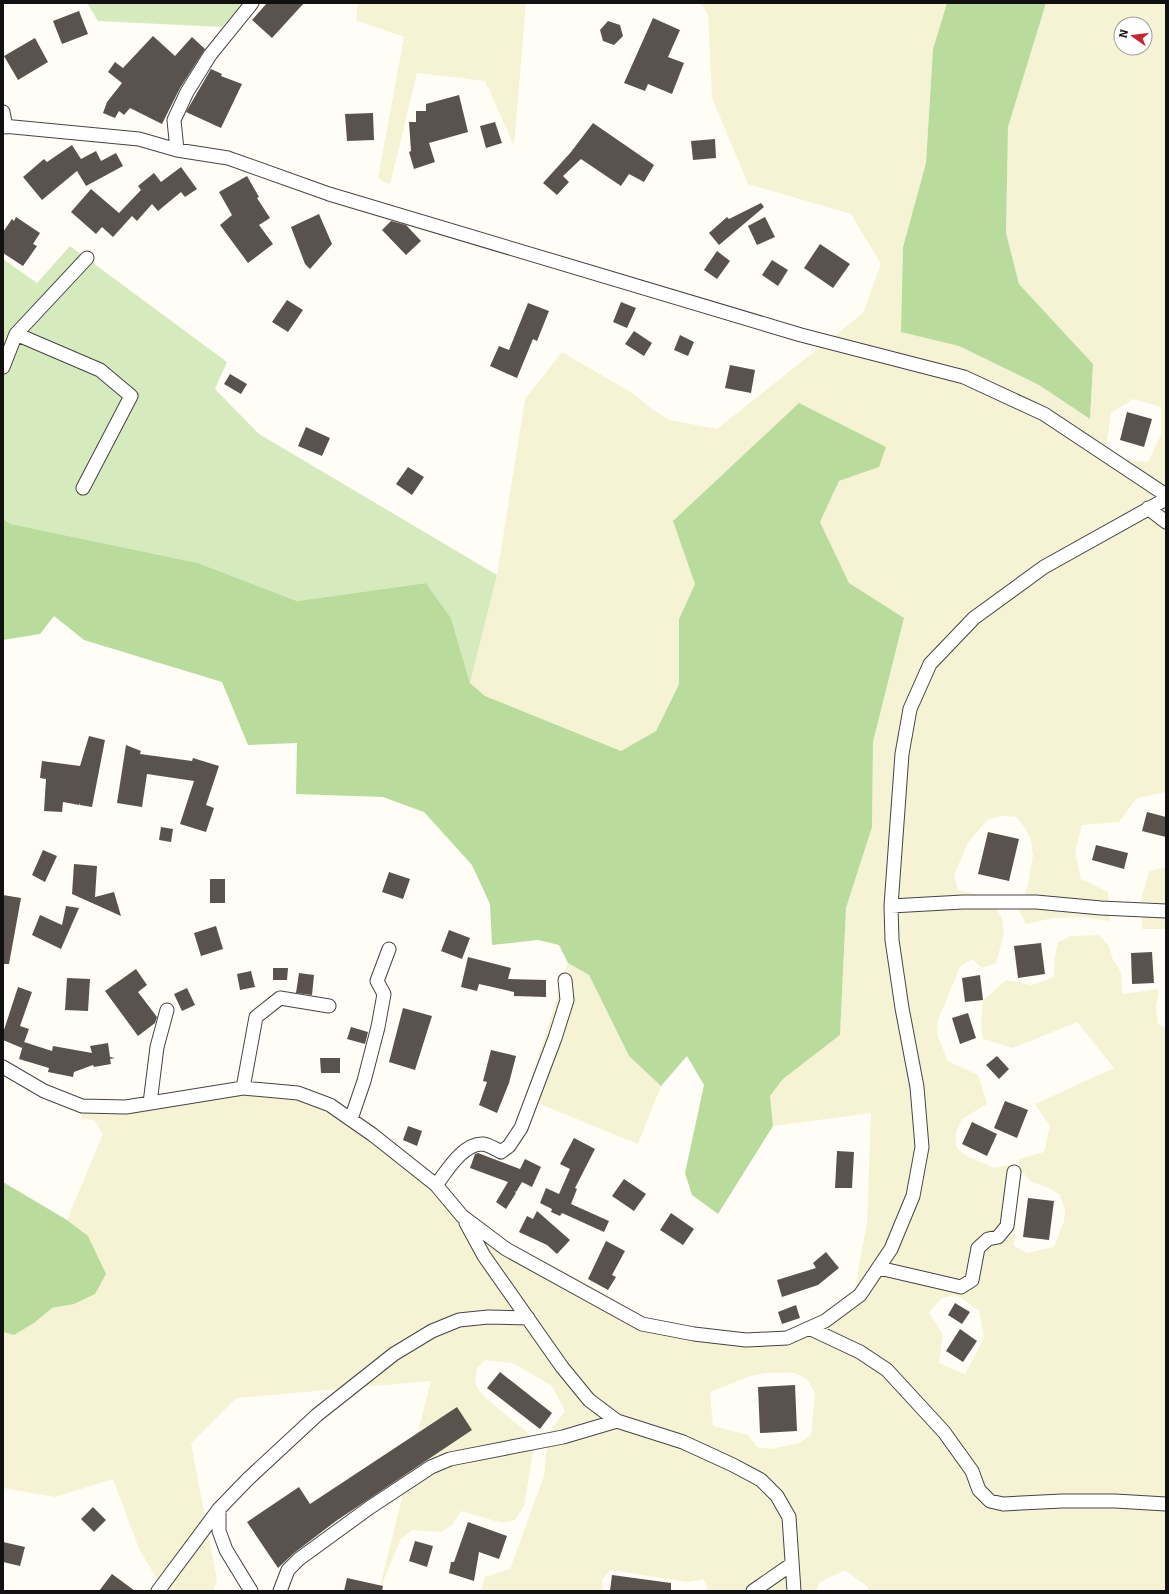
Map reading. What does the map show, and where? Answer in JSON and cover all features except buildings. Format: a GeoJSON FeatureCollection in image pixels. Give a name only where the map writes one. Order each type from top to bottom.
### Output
{"type":"FeatureCollection","features":[{"type":"Feature","properties":{"kind":"street"},"geometry":{"type":"LineString","coordinates":[[177,150],[174,120],[187,92],[210,55],[252,3]]}},
{"type":"Feature","properties":{"kind":"street"},"geometry":{"type":"LineString","coordinates":[[3,112],[5,126],[139,139],[177,150],[228,158],[329,194],[794,333],[964,377],[1044,414],[1166,495]]}},
{"type":"Feature","properties":{"kind":"street"},"geometry":{"type":"LineString","coordinates":[[3,367],[16,334],[87,258]]}},
{"type":"Feature","properties":{"kind":"street"},"geometry":{"type":"LineString","coordinates":[[16,334],[100,370],[131,396],[83,488]]}},
{"type":"Feature","properties":{"kind":"street"},"geometry":{"type":"LineString","coordinates":[[462,1216],[506,1249],[642,1324],[694,1334],[746,1340],[786,1338],[824,1321],[860,1294],[891,1249],[913,1196],[922,1147],[917,1087],[902,1008],[892,940],[891,906],[902,754],[910,709],[930,664],[974,618],[1044,568],[1166,499]]}},
{"type":"Feature","properties":{"kind":"street"},"geometry":{"type":"LineString","coordinates":[[1148,508],[1166,522]]}},
{"type":"Feature","properties":{"kind":"street"},"geometry":{"type":"LineString","coordinates":[[891,906],[963,902],[1036,902],[1101,908],[1166,911]]}},
{"type":"Feature","properties":{"kind":"street"},"geometry":{"type":"LineString","coordinates":[[351,1119],[364,1081],[378,1027],[384,994],[378,982],[389,949]]}},
{"type":"Feature","properties":{"kind":"street"},"geometry":{"type":"LineString","coordinates":[[436,1184],[462,1154],[472,1146],[484,1144],[501,1152],[509,1146],[521,1128],[567,1000],[565,980]]}},
{"type":"Feature","properties":{"kind":"street"},"geometry":{"type":"LineString","coordinates":[[243,1088],[256,1017],[280,998],[328,1006]]}},
{"type":"Feature","properties":{"kind":"street"},"geometry":{"type":"LineString","coordinates":[[150,1103],[157,1047],[168,1010]]}},
{"type":"Feature","properties":{"kind":"street"},"geometry":{"type":"LineString","coordinates":[[3,1067],[44,1091],[82,1106],[126,1107],[243,1088],[298,1093],[330,1105],[351,1119],[436,1184],[462,1216],[484,1256],[562,1368],[589,1400],[617,1421],[683,1442],[761,1480],[777,1496],[789,1517],[794,1591]]}},
{"type":"Feature","properties":{"kind":"street"},"geometry":{"type":"LineString","coordinates":[[879,1268],[961,1287],[972,1280],[978,1248],[988,1239],[998,1237],[1007,1226],[1014,1172]]}},
{"type":"Feature","properties":{"kind":"street"},"geometry":{"type":"LineString","coordinates":[[158,1591],[219,1509],[248,1479],[317,1415],[357,1382],[400,1350],[432,1330],[459,1320],[488,1317],[528,1318]]}},
{"type":"Feature","properties":{"kind":"street"},"geometry":{"type":"LineString","coordinates":[[809,1328],[860,1352],[887,1370],[944,1432],[972,1471],[979,1490],[990,1501],[1003,1504],[1062,1501],[1115,1501],[1166,1504]]}},
{"type":"Feature","properties":{"kind":"street"},"geometry":{"type":"LineString","coordinates":[[280,1591],[288,1570],[299,1559],[369,1508],[430,1467],[450,1459],[563,1437],[617,1421]]}},
{"type":"Feature","properties":{"kind":"street"},"geometry":{"type":"LineString","coordinates":[[219,1509],[219,1531],[226,1550],[251,1591]]}},
{"type":"Feature","properties":{"kind":"street"},"geometry":{"type":"LineString","coordinates":[[753,1591],[792,1564]]}},
{"type":"Feature","properties":{"kind":"shaded area"},"geometry":{"type":"Polygon","coordinates":[[[358,3],[526,3],[514,146],[485,81],[417,73],[390,185],[378,178],[404,37],[356,20],[358,3]]]}},
{"type":"Feature","properties":{"kind":"shaded area"},"geometry":{"type":"Polygon","coordinates":[[[701,3],[947,3],[933,49],[926,163],[903,247],[901,331],[959,346],[1039,385],[1090,419],[1093,364],[1019,284],[1006,233],[1008,127],[1046,3],[1166,3],[1166,792],[1137,798],[1119,822],[1082,825],[1075,851],[1081,879],[1108,892],[1110,921],[1083,917],[1053,918],[1026,924],[1019,911],[1028,885],[1033,855],[1031,841],[1025,828],[1016,817],[1002,816],[987,820],[968,843],[954,875],[958,890],[984,896],[996,908],[1002,919],[1004,934],[996,963],[982,968],[972,959],[960,967],[938,1020],[937,1034],[948,1061],[978,1075],[987,1104],[962,1119],[956,1132],[956,1147],[967,1156],[994,1168],[1007,1165],[1016,1167],[1020,1179],[1014,1201],[1016,1215],[1014,1246],[1027,1253],[1054,1247],[1064,1221],[1065,1208],[1059,1194],[1032,1182],[1022,1172],[1019,1159],[1044,1152],[1050,1126],[1035,1104],[1114,1068],[1077,1022],[1013,1048],[983,1039],[981,1024],[983,1000],[1006,980],[1032,985],[1054,977],[1055,957],[1058,942],[1071,936],[1099,935],[1109,946],[1113,960],[1121,972],[1122,994],[1159,989],[1156,1008],[1158,1024],[1166,1028],[1166,1591],[868,1591],[868,1587],[845,1570],[820,1582],[816,1591],[706,1591],[707,1585],[703,1579],[688,1582],[610,1570],[602,1580],[603,1591],[481,1591],[485,1577],[510,1569],[544,1476],[548,1434],[565,1411],[552,1386],[513,1363],[485,1360],[477,1368],[475,1383],[482,1395],[528,1433],[534,1447],[524,1506],[515,1520],[502,1523],[461,1511],[453,1524],[441,1532],[413,1530],[401,1539],[384,1579],[382,1591],[379,1591],[408,1473],[472,1430],[457,1407],[418,1432],[431,1381],[236,1398],[191,1443],[217,1580],[213,1591],[164,1591],[139,1549],[113,1479],[55,1497],[3,1488],[3,1332],[14,1335],[34,1323],[52,1308],[74,1304],[88,1236],[67,1220],[103,1134],[94,1120],[81,1119],[83,1103],[125,1103],[243,1081],[295,1088],[331,1098],[377,1129],[440,1181],[467,1211],[510,1245],[584,1282],[644,1317],[695,1327],[747,1333],[785,1331],[821,1315],[855,1289],[867,1222],[871,1113],[773,1126],[770,1096],[783,1079],[840,1035],[846,908],[872,827],[873,742],[904,618],[849,583],[820,522],[839,481],[879,467],[674,521],[695,584],[679,619],[679,683],[656,731],[621,751],[485,696],[470,683],[497,575],[525,399],[562,352],[634,394],[653,410],[670,420],[717,429],[863,313],[881,264],[851,214],[748,184],[712,98],[708,15],[701,3]],[[1133,399],[1111,413],[1106,448],[1121,459],[1148,462],[1161,434],[1161,407],[1133,399]],[[956,1295],[942,1298],[929,1312],[943,1335],[939,1363],[965,1374],[984,1338],[979,1310],[956,1295]],[[765,1373],[751,1376],[710,1392],[713,1426],[748,1435],[757,1447],[772,1449],[799,1443],[811,1435],[815,1393],[807,1379],[794,1373],[765,1373]]]}},
{"type":"Feature","properties":{"kind":"shaded area"},"geometry":{"type":"Polygon","coordinates":[[[1166,867],[1166,929],[1142,929],[1141,900],[1149,871],[1166,867]]]}},
{"type":"Feature","properties":{"kind":"shaded area"},"geometry":{"type":"Polygon","coordinates":[[[568,963],[589,975],[629,1056],[661,1086],[638,1144],[525,1098],[568,963]]]}},
{"type":"Feature","properties":{"kind":"green space"},"geometry":{"type":"Polygon","coordinates":[[[87,3],[243,3],[222,27],[98,21],[87,3]]]}},
{"type":"Feature","properties":{"kind":"green space"},"geometry":{"type":"Polygon","coordinates":[[[947,3],[1046,3],[1008,127],[1006,233],[1019,284],[1093,364],[1090,419],[1039,385],[959,346],[901,332],[903,247],[926,163],[933,49],[947,3]]]}},
{"type":"Feature","properties":{"kind":"green space"},"geometry":{"type":"Polygon","coordinates":[[[70,246],[227,362],[215,389],[259,434],[497,575],[470,683],[451,618],[426,583],[297,601],[198,563],[11,524],[3,519],[3,259],[37,283],[70,246]]]}},
{"type":"Feature","properties":{"kind":"green space"},"geometry":{"type":"Polygon","coordinates":[[[799,403],[886,447],[879,467],[839,481],[820,522],[849,583],[904,618],[873,742],[872,827],[846,908],[840,1035],[783,1079],[770,1096],[773,1126],[718,1214],[692,1195],[685,1173],[704,1085],[687,1056],[661,1086],[629,1056],[589,975],[568,963],[559,945],[538,940],[492,945],[490,904],[472,865],[424,812],[383,797],[296,794],[297,743],[248,745],[222,682],[84,640],[54,616],[40,634],[3,640],[3,519],[11,524],[198,563],[297,601],[426,583],[451,618],[470,683],[485,696],[621,751],[656,731],[679,684],[679,619],[695,584],[673,521],[799,403]]]}},
{"type":"Feature","properties":{"kind":"green space"},"geometry":{"type":"Polygon","coordinates":[[[3,1182],[67,1220],[88,1236],[106,1274],[95,1294],[74,1304],[52,1308],[34,1323],[14,1335],[3,1332],[3,1182]]]}}]}
